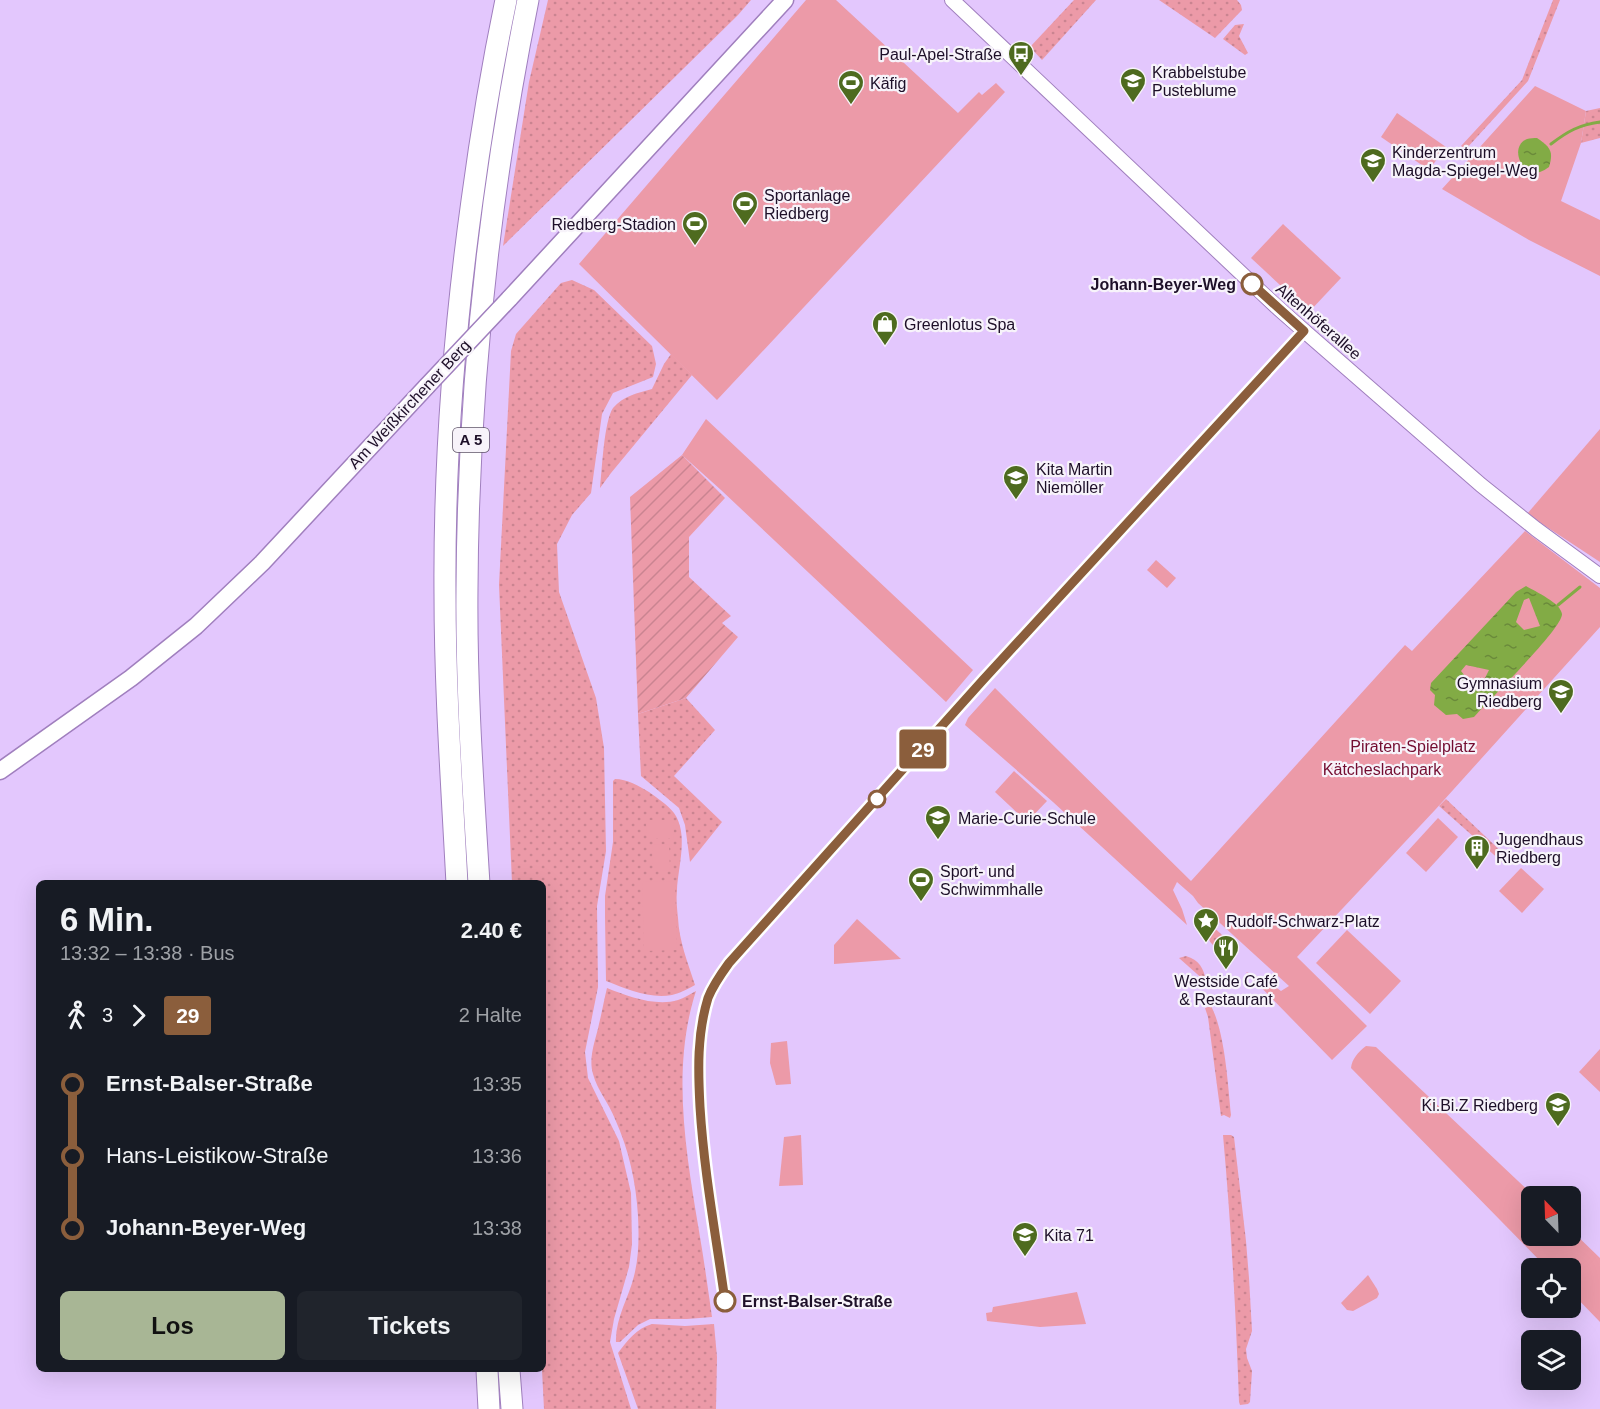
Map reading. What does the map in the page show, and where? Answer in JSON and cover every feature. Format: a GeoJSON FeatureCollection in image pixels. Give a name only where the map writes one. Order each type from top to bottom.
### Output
{"type":"FeatureCollection","features":[{"type":"Feature","properties":{"kind":"highway","name":"A 5"},"geometry":{"type":"LineString","coordinates":[[457,880],[446,670],[445,592],[452,378],[461,280],[475,178],[487,97],[506,0]]}},
{"type":"Feature","properties":{"kind":"highway","name":"A 5"},"geometry":{"type":"LineString","coordinates":[[479,880],[468,667],[467,590],[468,506],[474,389],[484,279],[497,178],[528,0]]}},
{"type":"Feature","properties":{"kind":"highway"},"geometry":{"type":"LineString","coordinates":[[487,1372],[489,1409]]}},
{"type":"Feature","properties":{"kind":"highway"},"geometry":{"type":"LineString","coordinates":[[509,1372],[512,1409]]}},
{"type":"Feature","properties":{"kind":"main road","name":"Am Weißkirchener Berg"},"geometry":{"type":"LineString","coordinates":[[0,771],[131,678],[196,626],[262,562],[785,0]]}},
{"type":"Feature","properties":{"kind":"street","name":"Altenhöferallee"},"geometry":{"type":"LineString","coordinates":[[952,0],[1279,309],[1481,485],[1600,576]]}},
{"type":"Feature","properties":{"kind":"green space"},"geometry":{"type":"Polygon","coordinates":[[[548,0],[751,0],[503,246],[529,82],[548,0]]]}},
{"type":"Feature","properties":{"kind":"green space","name":"Sportanlage Riedberg"},"geometry":{"type":"Polygon","coordinates":[[[806,0],[836,0],[958,113],[979,92],[982,95],[996,83],[1005,92],[717,400],[579,264],[806,0]]]}},
{"type":"Feature","properties":{"kind":"green space"},"geometry":{"type":"Polygon","coordinates":[[[1074,0],[1096,0],[1042,60],[1030,47],[1074,0]]]}},
{"type":"Feature","properties":{"kind":"green space"},"geometry":{"type":"Polygon","coordinates":[[[1159,0],[1237,0],[1242,10],[1215,38],[1159,0]]]}},
{"type":"Feature","properties":{"kind":"green space"},"geometry":{"type":"Polygon","coordinates":[[[1553,0],[1560,0],[1528,81],[1466,149],[1461,146],[1522,80],[1553,0]]]}},
{"type":"Feature","properties":{"kind":"green space"},"geometry":{"type":"Polygon","coordinates":[[[1244,24],[1239,36],[1248,53],[1245,55],[1223,39],[1235,25],[1244,24]]]}},
{"type":"Feature","properties":{"kind":"green space"},"geometry":{"type":"Polygon","coordinates":[[[1535,86],[1586,111],[1581,143],[1561,201],[1600,220],[1600,276],[1529,240],[1442,189],[1535,86]]]}},
{"type":"Feature","properties":{"kind":"green space"},"geometry":{"type":"Polygon","coordinates":[[[1600,108],[1600,138],[1581,143],[1586,111],[1600,108]]]}},
{"type":"Feature","properties":{"kind":"green space"},"geometry":{"type":"Polygon","coordinates":[[[1397,113],[1446,147],[1429,170],[1381,137],[1397,113]]]}},
{"type":"Feature","properties":{"kind":"green space"},"geometry":{"type":"Polygon","coordinates":[[[1283,224],[1341,278],[1309,312],[1251,258],[1283,224]]]}},
{"type":"Feature","properties":{"kind":"green space"},"geometry":{"type":"Polygon","coordinates":[[[572,280],[594,290],[652,346],[656,364],[653,377],[613,393],[602,414],[591,493],[572,515],[557,544],[559,592],[596,698],[604,748],[606,851],[597,906],[598,987],[585,1052],[588,1078],[619,1141],[631,1193],[632,1244],[629,1267],[610,1342],[631,1409],[544,1409],[542,1372],[546,1372],[546,880],[512,880],[499,585],[511,351],[516,334],[561,283],[572,280]]]}},
{"type":"Feature","properties":{"kind":"green space"},"geometry":{"type":"Polygon","coordinates":[[[671,354],[692,375],[600,488],[605,434],[613,408],[626,398],[652,389],[671,354]]]}},
{"type":"Feature","properties":{"kind":"green space"},"geometry":{"type":"Polygon","coordinates":[[[706,419],[973,670],[946,702],[682,455],[706,419]]]}},
{"type":"Feature","properties":{"kind":"green space"},"geometry":{"type":"Polygon","coordinates":[[[1600,429],[1600,562],[1527,514],[1600,429]]]}},
{"type":"Feature","properties":{"kind":"green space"},"geometry":{"type":"Polygon","coordinates":[[[682,455],[725,498],[689,537],[689,577],[731,616],[722,623],[738,637],[686,698],[638,714],[630,497],[682,455]]]}},
{"type":"Feature","properties":{"kind":"green space","name":"Kätcheslachpark"},"geometry":{"type":"Polygon","coordinates":[[[1525,531],[1600,588],[1600,627],[1435,810],[1297,957],[1367,1026],[1332,1060],[1246,972],[1264,979],[1281,991],[1289,986],[1193,896],[1177,882],[1173,890],[1187,925],[965,725],[968,718],[995,688],[1191,881],[1405,645],[1412,651],[1525,531]]]}},
{"type":"Feature","properties":{"kind":"green space"},"geometry":{"type":"Polygon","coordinates":[[[1156,560],[1176,578],[1167,588],[1147,570],[1156,560]]]}},
{"type":"Feature","properties":{"kind":"green space"},"geometry":{"type":"Polygon","coordinates":[[[686,698],[715,730],[674,776],[722,822],[690,862],[685,825],[679,808],[641,776],[638,714],[686,698]]]}},
{"type":"Feature","properties":{"kind":"green space"},"geometry":{"type":"Polygon","coordinates":[[[1014,771],[1047,801],[1027,822],[995,792],[1014,771]]]}},
{"type":"Feature","properties":{"kind":"green space"},"geometry":{"type":"Polygon","coordinates":[[[615,779],[637,785],[662,801],[674,813],[681,831],[682,851],[677,911],[682,944],[695,985],[672,995],[655,996],[606,981],[605,896],[613,842],[613,781],[615,779]]]}},
{"type":"Feature","properties":{"kind":"green space"},"geometry":{"type":"Polygon","coordinates":[[[1446,799],[1507,857],[1502,862],[1439,806],[1446,799]]]}},
{"type":"Feature","properties":{"kind":"green space"},"geometry":{"type":"Polygon","coordinates":[[[1438,818],[1458,837],[1426,872],[1406,853],[1438,818]]]}},
{"type":"Feature","properties":{"kind":"green space"},"geometry":{"type":"Polygon","coordinates":[[[646,820],[673,820],[674,838],[647,838],[646,820]]]}},
{"type":"Feature","properties":{"kind":"green space"},"geometry":{"type":"Polygon","coordinates":[[[669,844],[670,870],[653,871],[652,845],[669,844]]]}},
{"type":"Feature","properties":{"kind":"green space"},"geometry":{"type":"Polygon","coordinates":[[[1521,868],[1544,889],[1522,913],[1499,891],[1521,868]]]}},
{"type":"Feature","properties":{"kind":"green space"},"geometry":{"type":"Polygon","coordinates":[[[675,881],[677,950],[644,951],[642,882],[675,881]]]}},
{"type":"Feature","properties":{"kind":"green space"},"geometry":{"type":"Polygon","coordinates":[[[857,919],[901,959],[834,964],[834,945],[857,919]]]}},
{"type":"Feature","properties":{"kind":"green space"},"geometry":{"type":"Polygon","coordinates":[[[1205,919],[1238,950],[1222,949],[1212,944],[1207,935],[1205,919]]]}},
{"type":"Feature","properties":{"kind":"green space"},"geometry":{"type":"Polygon","coordinates":[[[1347,930],[1401,981],[1370,1014],[1316,963],[1347,930]]]}},
{"type":"Feature","properties":{"kind":"green space"},"geometry":{"type":"Polygon","coordinates":[[[1186,956],[1200,965],[1206,982],[1179,958],[1186,956]]]}},
{"type":"Feature","properties":{"kind":"green space"},"geometry":{"type":"Polygon","coordinates":[[[607,988],[632,997],[660,1002],[678,1000],[696,991],[688,1020],[684,1050],[683,1111],[712,1317],[650,1319],[638,1325],[620,1342],[616,1342],[616,1333],[636,1269],[638,1224],[636,1191],[628,1154],[612,1113],[595,1080],[591,1061],[607,988]]]}},
{"type":"Feature","properties":{"kind":"green space"},"geometry":{"type":"Polygon","coordinates":[[[1211,1006],[1223,1044],[1230,1118],[1221,1116],[1205,1008],[1211,1006]]]}},
{"type":"Feature","properties":{"kind":"green space"},"geometry":{"type":"Polygon","coordinates":[[[787,1041],[791,1084],[776,1085],[770,1063],[771,1043],[787,1041]]]}},
{"type":"Feature","properties":{"kind":"green space"},"geometry":{"type":"Polygon","coordinates":[[[1366,1046],[1376,1047],[1523,1186],[1521,1186],[1521,1241],[1351,1068],[1360,1051],[1366,1046]]]}},
{"type":"Feature","properties":{"kind":"green space"},"geometry":{"type":"Polygon","coordinates":[[[1600,1049],[1600,1092],[1579,1072],[1600,1049]]]}},
{"type":"Feature","properties":{"kind":"green space"},"geometry":{"type":"Polygon","coordinates":[[[801,1135],[803,1185],[779,1186],[784,1137],[801,1135]]]}},
{"type":"Feature","properties":{"kind":"green space"},"geometry":{"type":"Polygon","coordinates":[[[1223,1135],[1234,1137],[1249,1278],[1252,1331],[1246,1349],[1252,1371],[1250,1402],[1240,1405],[1231,1235],[1223,1135]]]}},
{"type":"Feature","properties":{"kind":"green space"},"geometry":{"type":"Polygon","coordinates":[[[1581,1240],[1600,1258],[1600,1322],[1581,1302],[1581,1258],[1537,1258],[1525,1246],[1581,1246],[1581,1240]]]}},
{"type":"Feature","properties":{"kind":"green space"},"geometry":{"type":"Polygon","coordinates":[[[1368,1275],[1379,1294],[1377,1298],[1353,1311],[1347,1310],[1341,1303],[1368,1275]]]}},
{"type":"Feature","properties":{"kind":"green space"},"geometry":{"type":"Polygon","coordinates":[[[1077,1292],[1086,1324],[1040,1327],[987,1321],[986,1313],[992,1312],[993,1307],[1077,1292]]]}},
{"type":"Feature","properties":{"kind":"green space"},"geometry":{"type":"Polygon","coordinates":[[[652,1324],[685,1326],[714,1324],[717,1357],[716,1409],[638,1409],[618,1353],[637,1332],[652,1324]]]}},
{"type":"Feature","properties":{"kind":"water"},"geometry":{"type":"Polygon","coordinates":[[[1537,138],[1548,147],[1551,157],[1549,167],[1540,172],[1533,172],[1523,166],[1518,154],[1522,143],[1527,139],[1537,138]]]}},
{"type":"Feature","properties":{"kind":"water"},"geometry":{"type":"Polygon","coordinates":[[[1526,586],[1553,602],[1561,610],[1559,622],[1538,649],[1474,717],[1463,719],[1457,714],[1446,715],[1434,705],[1435,695],[1430,690],[1431,683],[1516,592],[1526,586]],[[1529,598],[1524,600],[1516,622],[1524,630],[1540,626],[1529,598]],[[1466,665],[1461,671],[1478,692],[1489,670],[1466,665]]]}},
{"type":"Feature","properties":{"kind":"waterway"},"geometry":{"type":"LineString","coordinates":[[1551,144],[1574,129],[1600,122]]}},
{"type":"Feature","properties":{"kind":"waterway"},"geometry":{"type":"LineString","coordinates":[[1558,605],[1580,587]]}},
{"type":"Feature","properties":{"kind":"bus line","name":"29"},"geometry":{"type":"LineString","coordinates":[[725,1301],[709,1198],[702,1137],[699,1080],[699,1042],[709,997],[715,983],[729,963],[983,680],[1304,331],[1252,284]]}},
{"type":"Feature","properties":{"kind":"place","name":"Paul-Apel-Straße"},"geometry":{"type":"Point","coordinates":[1021,77]}},
{"type":"Feature","properties":{"kind":"place","name":"Krabbelstube Pusteblume"},"geometry":{"type":"Point","coordinates":[1133,104]}},
{"type":"Feature","properties":{"kind":"place","name":"Käfig"},"geometry":{"type":"Point","coordinates":[851,106]}},
{"type":"Feature","properties":{"kind":"place","name":"Kinderzentrum Magda-Spiegel-Weg"},"geometry":{"type":"Point","coordinates":[1373,184]}},
{"type":"Feature","properties":{"kind":"place","name":"Sportanlage Riedberg"},"geometry":{"type":"Point","coordinates":[745,227]}},
{"type":"Feature","properties":{"kind":"place","name":"Riedberg-Stadion"},"geometry":{"type":"Point","coordinates":[695,247]}},
{"type":"Feature","properties":{"kind":"place","name":"Johann-Beyer-Weg"},"geometry":{"type":"Point","coordinates":[1252,284]}},
{"type":"Feature","properties":{"kind":"place","name":"Greenlotus Spa"},"geometry":{"type":"Point","coordinates":[885,347]}},
{"type":"Feature","properties":{"kind":"place","name":"Kita Martin Niemöller"},"geometry":{"type":"Point","coordinates":[1016,501]}},
{"type":"Feature","properties":{"kind":"place","name":"Gymnasium Riedberg"},"geometry":{"type":"Point","coordinates":[1561,715]}},
{"type":"Feature","properties":{"kind":"place","name":"Marie-Curie-Schule"},"geometry":{"type":"Point","coordinates":[938,841]}},
{"type":"Feature","properties":{"kind":"place","name":"Jugendhaus Riedberg"},"geometry":{"type":"Point","coordinates":[1477,871]}},
{"type":"Feature","properties":{"kind":"place","name":"Sport- und Schwimmhalle"},"geometry":{"type":"Point","coordinates":[921,903]}},
{"type":"Feature","properties":{"kind":"place","name":"Rudolf-Schwarz-Platz"},"geometry":{"type":"Point","coordinates":[1206,944]}},
{"type":"Feature","properties":{"kind":"place","name":"Westside Café & Restaurant"},"geometry":{"type":"Point","coordinates":[1226,971]}},
{"type":"Feature","properties":{"kind":"place","name":"Ki.Bi.Z Riedberg"},"geometry":{"type":"Point","coordinates":[1558,1128]}},
{"type":"Feature","properties":{"kind":"place","name":"Kita 71"},"geometry":{"type":"Point","coordinates":[1025,1258]}},
{"type":"Feature","properties":{"kind":"place","name":"Ernst-Balser-Straße"},"geometry":{"type":"Point","coordinates":[725,1301]}},
{"type":"Feature","properties":{"kind":"park label","name":"Piraten-Spielplatz"},"geometry":{"type":"Point","coordinates":[1413,746]}}]}
